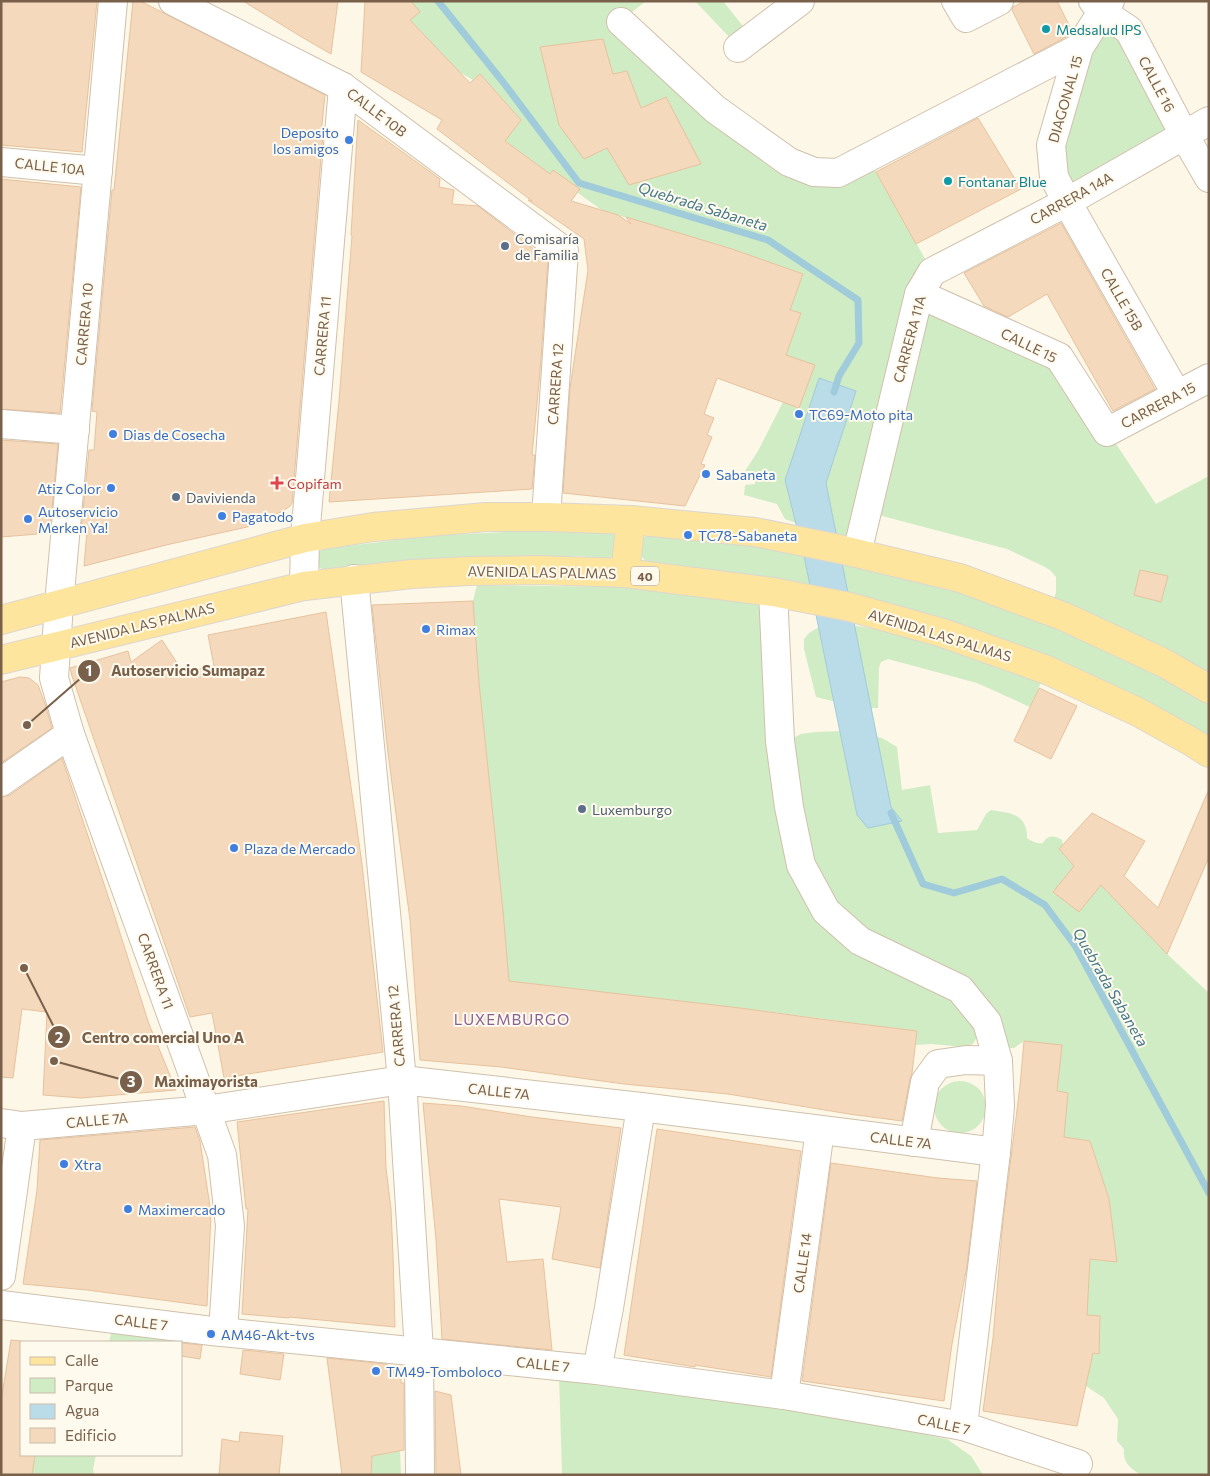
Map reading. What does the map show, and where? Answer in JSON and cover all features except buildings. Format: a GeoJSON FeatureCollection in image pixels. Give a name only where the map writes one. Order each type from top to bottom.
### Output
{"type":"FeatureCollection","features":[{"type":"Feature","properties":{"kind":"main road"},"geometry":{"type":"LineString","coordinates":[[1,620],[305,538],[373,527],[486,518],[546,517],[631,520],[755,532],[856,553],[960,578],[1045,609],[1164,663],[1209,689]]}},
{"type":"Feature","properties":{"kind":"main road","name":"40"},"geometry":{"type":"LineString","coordinates":[[625,574],[631,520]]}},
{"type":"Feature","properties":{"kind":"main road","name":"AVENIDA LAS PALMAS"},"geometry":{"type":"LineString","coordinates":[[1,660],[304,586],[354,579],[469,571],[538,570],[625,574],[774,592],[850,608],[943,633],[1047,670],[1138,712],[1192,742],[1209,754]]}},
{"type":"Feature","properties":{"kind":"street","name":"CARRERA 10"},"geometry":{"type":"LineString","coordinates":[[56,646],[113,1]]}},
{"type":"Feature","properties":{"kind":"street","name":"CALLE 10B"},"geometry":{"type":"LineString","coordinates":[[173,1],[343,87],[564,251]]}},
{"type":"Feature","properties":{"kind":"street"},"geometry":{"type":"LineString","coordinates":[[738,48],[800,1]]}},
{"type":"Feature","properties":{"kind":"street"},"geometry":{"type":"LineString","coordinates":[[956,1],[966,18],[999,1]]}},
{"type":"Feature","properties":{"kind":"street","name":"DIAGONAL 15"},"geometry":{"type":"LineString","coordinates":[[1066,202],[1054,177],[1051,144],[1079,48],[1102,5]]}},
{"type":"Feature","properties":{"kind":"street","name":"CALLE 16"},"geometry":{"type":"LineString","coordinates":[[1102,5],[1128,30],[1209,178]]}},
{"type":"Feature","properties":{"kind":"street"},"geometry":{"type":"LineString","coordinates":[[620,22],[715,109],[789,162],[814,172],[838,173],[1079,48]]}},
{"type":"Feature","properties":{"kind":"street","name":"CARRERA 11"},"geometry":{"type":"LineString","coordinates":[[304,586],[305,538],[343,87]]}},
{"type":"Feature","properties":{"kind":"street","name":"CARRERA 14A"},"geometry":{"type":"LineString","coordinates":[[926,283],[1209,121]]}},
{"type":"Feature","properties":{"kind":"street","name":"CALLE 10A"},"geometry":{"type":"LineString","coordinates":[[1,162],[98,171]]}},
{"type":"Feature","properties":{"kind":"street","name":"CALLE 15B"},"geometry":{"type":"LineString","coordinates":[[1066,202],[1176,396]]}},
{"type":"Feature","properties":{"kind":"street","name":"CARRERA 12"},"geometry":{"type":"LineString","coordinates":[[546,517],[564,251]]}},
{"type":"Feature","properties":{"kind":"street","name":"CALLE 15"},"geometry":{"type":"LineString","coordinates":[[926,283],[1059,357],[1107,432]]}},
{"type":"Feature","properties":{"kind":"street","name":"CARRERA 11A"},"geometry":{"type":"LineString","coordinates":[[856,553],[926,283]]}},
{"type":"Feature","properties":{"kind":"street","name":"CARRERA 15"},"geometry":{"type":"LineString","coordinates":[[1107,432],[1209,378]]}},
{"type":"Feature","properties":{"kind":"street"},"geometry":{"type":"LineString","coordinates":[[1,424],[75,430]]}},
{"type":"Feature","properties":{"kind":"street","name":"CARRERA 12"},"geometry":{"type":"LineString","coordinates":[[354,579],[402,1080],[420,1351],[420,1475]]}},
{"type":"Feature","properties":{"kind":"street"},"geometry":{"type":"LineString","coordinates":[[774,592],[780,742],[789,807],[801,865],[826,911],[860,940],[960,989],[987,1022],[998,1062],[1000,1106],[996,1152],[963,1426]]}},
{"type":"Feature","properties":{"kind":"street","name":"CARRERA 11"},"geometry":{"type":"LineString","coordinates":[[56,646],[54,678],[70,734],[222,1155],[230,1226],[223,1332]]}},
{"type":"Feature","properties":{"kind":"street"},"geometry":{"type":"LineString","coordinates":[[1,782],[70,734]]}},
{"type":"Feature","properties":{"kind":"street"},"geometry":{"type":"LineString","coordinates":[[914,1142],[925,1082],[938,1064],[966,1060],[998,1062]]}},
{"type":"Feature","properties":{"kind":"street","name":"CALLE 7A"},"geometry":{"type":"LineString","coordinates":[[12,1125],[206,1110],[402,1080],[641,1107],[996,1152]]}},
{"type":"Feature","properties":{"kind":"street"},"geometry":{"type":"LineString","coordinates":[[597,1370],[611,1298],[641,1107]]}},
{"type":"Feature","properties":{"kind":"street"},"geometry":{"type":"LineString","coordinates":[[1,1276],[12,1125]]}},
{"type":"Feature","properties":{"kind":"street","name":"CALLE 14"},"geometry":{"type":"LineString","coordinates":[[784,1395],[820,1130]]}},
{"type":"Feature","properties":{"kind":"street","name":"CALLE 7"},"geometry":{"type":"LineString","coordinates":[[1,1306],[223,1332],[597,1370],[784,1395],[963,1426],[1078,1464]]}},
{"type":"Feature","properties":{"kind":"green space"},"geometry":{"type":"Polygon","coordinates":[[[411,1],[646,1],[628,15],[784,169],[872,165],[928,264],[851,539],[820,532],[785,519],[777,504],[744,495],[745,485],[755,484],[756,473],[745,471],[758,451],[783,402],[799,408],[786,355],[801,314],[790,310],[803,274],[720,245],[603,211],[578,193],[580,189],[553,171],[550,174],[505,141],[521,120],[480,74],[473,80],[450,67],[452,64],[410,20],[411,1]]]}},
{"type":"Feature","properties":{"kind":"green space"},"geometry":{"type":"Polygon","coordinates":[[[695,1],[723,1],[746,30],[733,41],[695,1]]]}},
{"type":"Feature","properties":{"kind":"green space"},"geometry":{"type":"Polygon","coordinates":[[[1104,20],[1124,34],[1177,133],[1070,195],[1058,143],[1104,20]]]}},
{"type":"Feature","properties":{"kind":"green space"},"geometry":{"type":"Polygon","coordinates":[[[925,306],[1052,363],[1112,438],[1156,504],[1209,476],[1209,673],[1170,651],[1054,599],[1056,577],[1045,567],[1007,549],[875,514],[925,306]]]}},
{"type":"Feature","properties":{"kind":"green space"},"geometry":{"type":"Polygon","coordinates":[[[545,530],[613,533],[617,537],[617,553],[612,557],[603,559],[580,556],[469,557],[327,569],[317,566],[316,553],[324,549],[427,536],[545,530]]]}},
{"type":"Feature","properties":{"kind":"green space"},"geometry":{"type":"Polygon","coordinates":[[[647,535],[753,546],[804,556],[810,584],[646,562],[640,554],[642,539],[647,535]]]}},
{"type":"Feature","properties":{"kind":"green space"},"geometry":{"type":"Polygon","coordinates":[[[842,564],[957,591],[1048,624],[1158,675],[1209,704],[1209,737],[947,620],[848,592],[842,564]]]}},
{"type":"Feature","properties":{"kind":"green space"},"geometry":{"type":"Polygon","coordinates":[[[477,585],[625,587],[765,604],[820,917],[953,996],[978,1030],[973,1044],[965,1047],[931,1044],[916,1045],[917,1031],[509,981],[479,683],[473,601],[477,585]]]}},
{"type":"Feature","properties":{"kind":"green space"},"geometry":{"type":"Polygon","coordinates":[[[841,624],[917,639],[1041,682],[1030,707],[977,683],[888,659],[881,662],[879,668],[878,708],[862,708],[816,697],[804,649],[804,639],[809,633],[819,627],[841,624]]]}},
{"type":"Feature","properties":{"kind":"green space"},"geometry":{"type":"Polygon","coordinates":[[[845,731],[882,738],[897,747],[902,790],[930,785],[938,833],[977,830],[986,814],[991,810],[1005,812],[1021,819],[1027,838],[1033,842],[1043,843],[1047,838],[1051,837],[1057,837],[1062,840],[1063,845],[1059,849],[1074,866],[1079,912],[1101,885],[1167,954],[1209,993],[1209,1475],[1141,1475],[1134,1470],[1128,1465],[1124,1458],[1124,1449],[1117,1441],[1118,1419],[1104,1398],[1086,1386],[1041,1345],[1099,1354],[1100,1317],[1082,1315],[1088,1295],[1090,1259],[1117,1262],[1109,1198],[1090,1141],[1064,1137],[1068,1093],[1057,1091],[1024,1041],[1014,1048],[1006,1048],[995,1017],[866,934],[831,902],[809,864],[786,742],[801,734],[845,731]]]}},
{"type":"Feature","properties":{"kind":"green space"},"geometry":{"type":"Polygon","coordinates":[[[955,1081],[965,1081],[979,1088],[986,1102],[986,1112],[979,1126],[965,1133],[955,1133],[945,1129],[938,1122],[934,1112],[934,1102],[938,1092],[945,1085],[955,1081]]]}},
{"type":"Feature","properties":{"kind":"green space"},"geometry":{"type":"Polygon","coordinates":[[[112,1330],[182,1338],[182,1341],[109,1341],[112,1330]]]}},
{"type":"Feature","properties":{"kind":"green space"},"geometry":{"type":"Polygon","coordinates":[[[559,1375],[786,1405],[947,1439],[971,1456],[983,1475],[562,1475],[559,1375]]]}},
{"type":"Feature","properties":{"kind":"green space"},"geometry":{"type":"Polygon","coordinates":[[[400,1451],[401,1475],[371,1475],[372,1456],[400,1451]]]}},
{"type":"Feature","properties":{"kind":"green space"},"geometry":{"type":"Polygon","coordinates":[[[35,1456],[96,1456],[93,1469],[94,1475],[32,1475],[35,1456]]]}},
{"type":"Feature","properties":{"kind":"water"},"geometry":{"type":"Polygon","coordinates":[[[819,378],[856,391],[826,483],[891,807],[902,821],[868,828],[857,815],[804,556],[785,480],[819,378]]]}},
{"type":"Feature","properties":{"kind":"waterway","name":"Quebrada Sabaneta"},"geometry":{"type":"LineString","coordinates":[[438,1],[503,82],[579,183],[768,240],[858,300],[859,343],[839,376],[834,392]]}},
{"type":"Feature","properties":{"kind":"waterway","name":"Quebrada Sabaneta"},"geometry":{"type":"LineString","coordinates":[[891,813],[923,884],[954,893],[1002,879],[1045,905],[1076,947],[1209,1193]]}},
{"type":"Feature","properties":{"kind":"place","name":"Medsalud IPS"},"geometry":{"type":"Point","coordinates":[1046,29]}},
{"type":"Feature","properties":{"kind":"place","name":"Deposito los amigos"},"geometry":{"type":"Point","coordinates":[349,140]}},
{"type":"Feature","properties":{"kind":"place","name":"Fontanar Blue"},"geometry":{"type":"Point","coordinates":[948,181]}},
{"type":"Feature","properties":{"kind":"place","name":"Comisaría de Familia"},"geometry":{"type":"Point","coordinates":[505,246]}},
{"type":"Feature","properties":{"kind":"place","name":"TC69-Moto pita"},"geometry":{"type":"Point","coordinates":[799,414]}},
{"type":"Feature","properties":{"kind":"place","name":"Dias de Cosecha"},"geometry":{"type":"Point","coordinates":[113,434]}},
{"type":"Feature","properties":{"kind":"place","name":"Sabaneta"},"geometry":{"type":"Point","coordinates":[706,474]}},
{"type":"Feature","properties":{"kind":"place","name":"Copifam"},"geometry":{"type":"Point","coordinates":[277,483]}},
{"type":"Feature","properties":{"kind":"place","name":"Atiz Color"},"geometry":{"type":"Point","coordinates":[111,488]}},
{"type":"Feature","properties":{"kind":"place","name":"Davivienda"},"geometry":{"type":"Point","coordinates":[176,497]}},
{"type":"Feature","properties":{"kind":"place","name":"Pagatodo"},"geometry":{"type":"Point","coordinates":[222,516]}},
{"type":"Feature","properties":{"kind":"place","name":"Autoservicio Merken Ya!"},"geometry":{"type":"Point","coordinates":[28,519]}},
{"type":"Feature","properties":{"kind":"place","name":"TC78-Sabaneta"},"geometry":{"type":"Point","coordinates":[688,535]}},
{"type":"Feature","properties":{"kind":"place","name":"Rimax"},"geometry":{"type":"Point","coordinates":[426,629]}},
{"type":"Feature","properties":{"kind":"place","name":"Autoservicio Sumapaz"},"geometry":{"type":"Point","coordinates":[27,725]}},
{"type":"Feature","properties":{"kind":"place","name":"Luxemburgo"},"geometry":{"type":"Point","coordinates":[582,809]}},
{"type":"Feature","properties":{"kind":"place","name":"Plaza de Mercado"},"geometry":{"type":"Point","coordinates":[234,848]}},
{"type":"Feature","properties":{"kind":"place","name":"Centro comercial Uno A"},"geometry":{"type":"Point","coordinates":[24,968]}},
{"type":"Feature","properties":{"kind":"place","name":"Maximayorista"},"geometry":{"type":"Point","coordinates":[54,1061]}},
{"type":"Feature","properties":{"kind":"place","name":"Xtra"},"geometry":{"type":"Point","coordinates":[64,1164]}},
{"type":"Feature","properties":{"kind":"place","name":"Maximercado"},"geometry":{"type":"Point","coordinates":[128,1209]}},
{"type":"Feature","properties":{"kind":"place","name":"AM46-Akt-tvs"},"geometry":{"type":"Point","coordinates":[211,1334]}},
{"type":"Feature","properties":{"kind":"place","name":"TM49-Tomboloco"},"geometry":{"type":"Point","coordinates":[376,1371]}},
{"type":"Feature","properties":{"kind":"district","name":"LUXEMBURGO"},"geometry":{"type":"Point","coordinates":[512,1019]}}]}
